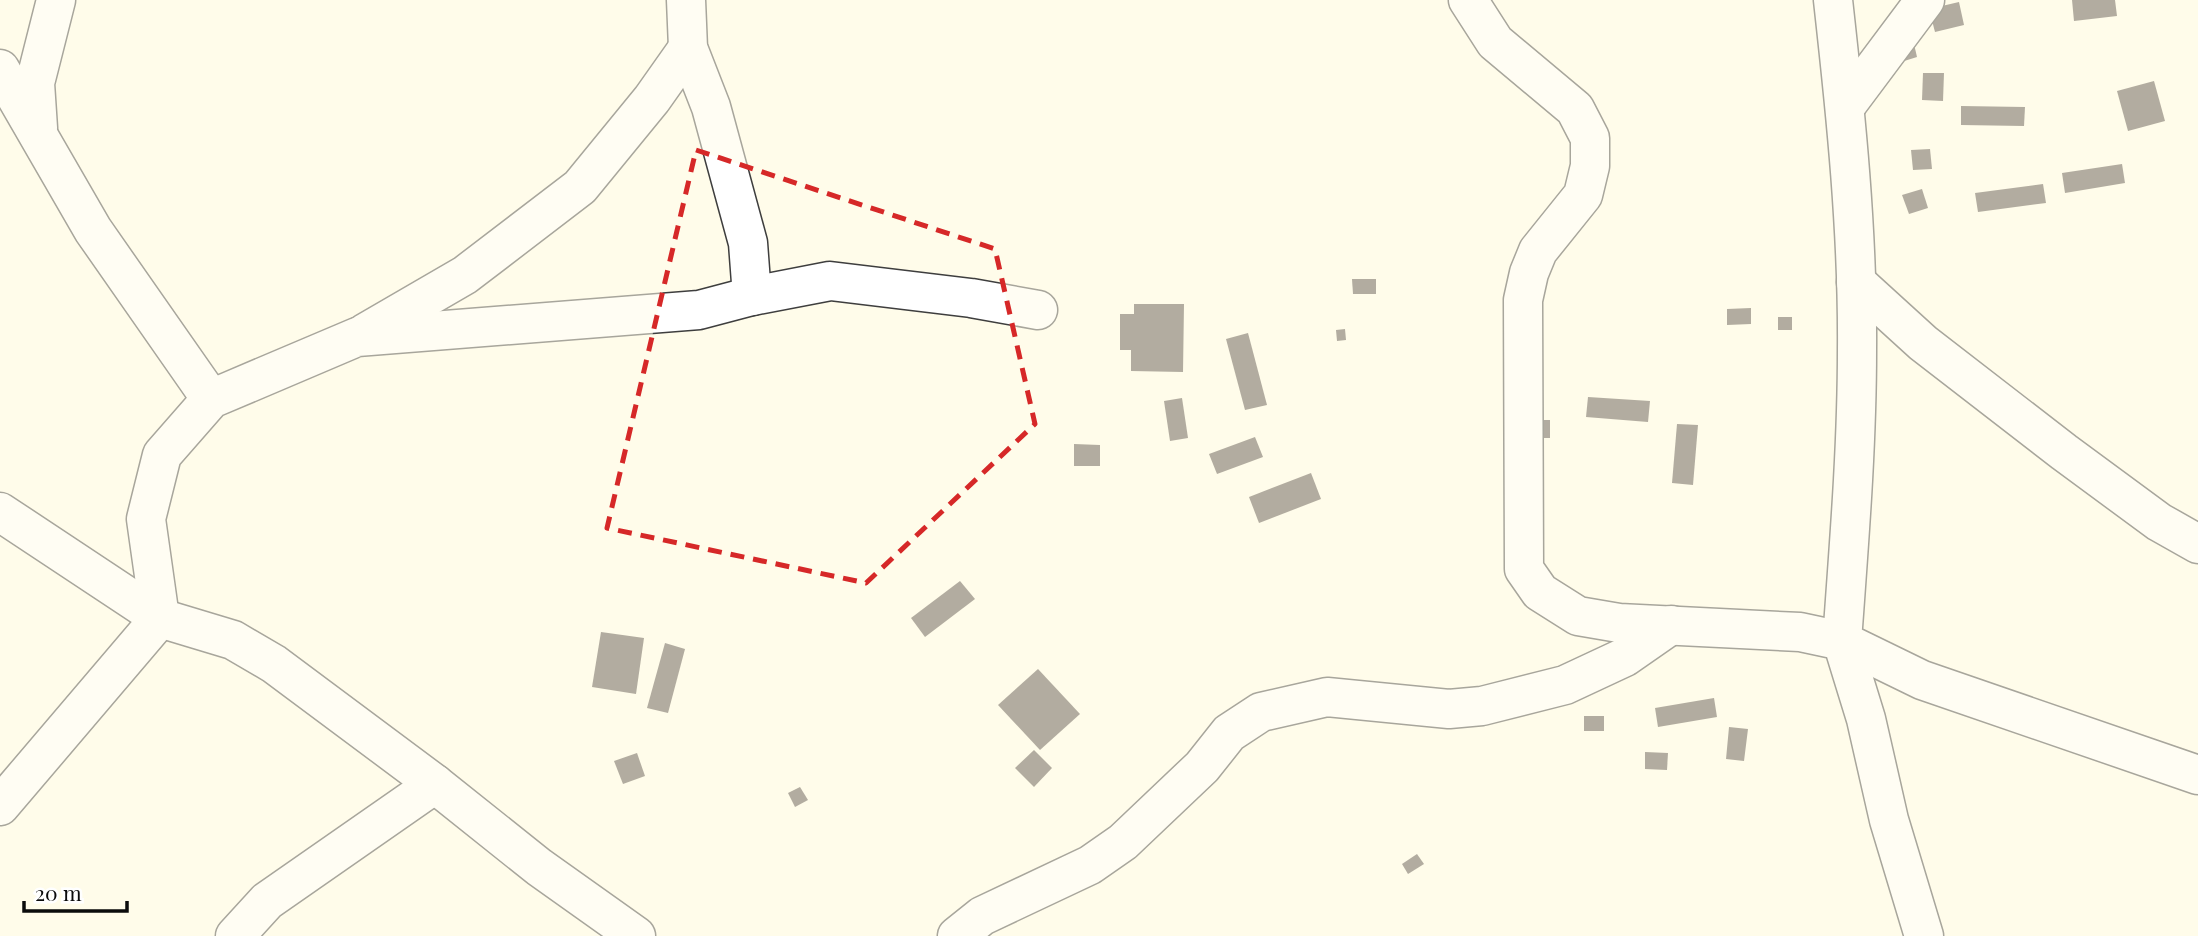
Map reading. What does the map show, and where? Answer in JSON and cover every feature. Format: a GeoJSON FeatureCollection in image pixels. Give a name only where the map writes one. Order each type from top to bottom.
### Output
{"type":"FeatureCollection","features":[{"type":"Feature","properties":{"kind":"street"},"geometry":{"type":"LineString","coordinates":[[38,135],[35,83],[56,0]]}},
{"type":"Feature","properties":{"kind":"street"},"geometry":{"type":"LineString","coordinates":[[686,0],[688,48],[711,107],[748,243],[752,296]]}},
{"type":"Feature","properties":{"kind":"street"},"geometry":{"type":"LineString","coordinates":[[1468,0],[1495,42],[1574,108],[1590,138],[1590,166],[1583,195],[1538,251],[1529,273],[1523,300],[1524,569],[1539,592],[1578,616],[1619,623],[1800,632],[1842,641],[1922,680],[2198,775]]}},
{"type":"Feature","properties":{"kind":"street"},"geometry":{"type":"LineString","coordinates":[[1833,0],[1845,107],[1856,282],[1856,423],[1842,641],[1866,719],[1889,820],[1924,936]]}},
{"type":"Feature","properties":{"kind":"street"},"geometry":{"type":"LineString","coordinates":[[1845,107],[1925,0]]}},
{"type":"Feature","properties":{"kind":"street"},"geometry":{"type":"LineString","coordinates":[[0,806],[160,618],[146,519],[162,455],[211,399],[357,337],[465,275],[580,187],[652,99],[688,48]]}},
{"type":"Feature","properties":{"kind":"street"},"geometry":{"type":"LineString","coordinates":[[0,69],[93,230],[211,399]]}},
{"type":"Feature","properties":{"kind":"street"},"geometry":{"type":"LineString","coordinates":[[357,337],[699,310],[752,296],[830,281],[971,298],[1038,310]]}},
{"type":"Feature","properties":{"kind":"street"},"geometry":{"type":"LineString","coordinates":[[1856,282],[1923,343],[2064,452],[2159,522],[2198,544]]}},
{"type":"Feature","properties":{"kind":"street"},"geometry":{"type":"LineString","coordinates":[[0,512],[160,618],[233,640],[274,664],[435,784],[539,867],[636,936]]}},
{"type":"Feature","properties":{"kind":"street"},"geometry":{"type":"LineString","coordinates":[[957,936],[982,916],[1090,865],[1124,842],[1202,767],[1228,733],[1261,712],[1327,697],[1449,709],[1482,706],[1565,685],[1625,657],[1671,625]]}},
{"type":"Feature","properties":{"kind":"street"},"geometry":{"type":"LineString","coordinates":[[236,936],[267,901],[435,784]]}},
{"type":"Feature","properties":{"kind":"highlighted area"},"geometry":{"type":"Polygon","coordinates":[[[696,150],[995,249],[1035,424],[866,583],[607,528],[696,150]]]}},
{"type":"Feature","properties":{"kind":"building"},"geometry":{"type":"Polygon","coordinates":[[[2072,0],[2115,0],[2117,16],[2074,21],[2072,0]]]}},
{"type":"Feature","properties":{"kind":"building"},"geometry":{"type":"Polygon","coordinates":[[[1959,2],[1964,25],[1935,32],[1929,9],[1959,2]]]}},
{"type":"Feature","properties":{"kind":"building"},"geometry":{"type":"Polygon","coordinates":[[[1914,44],[1917,57],[1901,62],[1914,44]]]}},
{"type":"Feature","properties":{"kind":"building"},"geometry":{"type":"Polygon","coordinates":[[[1923,73],[1944,73],[1943,101],[1922,100],[1923,73]]]}},
{"type":"Feature","properties":{"kind":"building"},"geometry":{"type":"Polygon","coordinates":[[[2154,81],[2165,121],[2128,131],[2117,91],[2154,81]]]}},
{"type":"Feature","properties":{"kind":"building"},"geometry":{"type":"Polygon","coordinates":[[[1961,106],[2025,107],[2024,126],[1961,125],[1961,106]]]}},
{"type":"Feature","properties":{"kind":"building"},"geometry":{"type":"Polygon","coordinates":[[[1930,149],[1932,169],[1913,170],[1911,150],[1930,149]]]}},
{"type":"Feature","properties":{"kind":"building"},"geometry":{"type":"Polygon","coordinates":[[[2122,164],[2125,183],[2065,193],[2062,173],[2122,164]]]}},
{"type":"Feature","properties":{"kind":"building"},"geometry":{"type":"Polygon","coordinates":[[[2043,184],[2046,203],[1978,212],[1975,193],[2043,184]]]}},
{"type":"Feature","properties":{"kind":"building"},"geometry":{"type":"Polygon","coordinates":[[[1922,189],[1928,208],[1909,214],[1902,195],[1922,189]]]}},
{"type":"Feature","properties":{"kind":"building"},"geometry":{"type":"Polygon","coordinates":[[[1352,279],[1376,279],[1376,294],[1353,294],[1352,279]]]}},
{"type":"Feature","properties":{"kind":"building"},"geometry":{"type":"Polygon","coordinates":[[[1134,304],[1184,304],[1183,372],[1131,371],[1131,350],[1120,350],[1120,314],[1134,314],[1134,304]]]}},
{"type":"Feature","properties":{"kind":"building"},"geometry":{"type":"Polygon","coordinates":[[[1751,308],[1751,324],[1727,325],[1727,309],[1751,308]]]}},
{"type":"Feature","properties":{"kind":"building"},"geometry":{"type":"Polygon","coordinates":[[[1778,317],[1792,317],[1792,330],[1778,330],[1778,317]]]}},
{"type":"Feature","properties":{"kind":"building"},"geometry":{"type":"Polygon","coordinates":[[[1345,329],[1346,340],[1337,341],[1336,330],[1345,329]]]}},
{"type":"Feature","properties":{"kind":"building"},"geometry":{"type":"Polygon","coordinates":[[[1248,333],[1267,405],[1245,410],[1226,339],[1248,333]]]}},
{"type":"Feature","properties":{"kind":"building"},"geometry":{"type":"Polygon","coordinates":[[[1588,397],[1650,401],[1648,422],[1586,417],[1588,397]]]}},
{"type":"Feature","properties":{"kind":"building"},"geometry":{"type":"Polygon","coordinates":[[[1182,398],[1188,438],[1170,441],[1164,401],[1182,398]]]}},
{"type":"Feature","properties":{"kind":"building"},"geometry":{"type":"Polygon","coordinates":[[[1530,420],[1550,420],[1550,438],[1530,438],[1530,420]]]}},
{"type":"Feature","properties":{"kind":"building"},"geometry":{"type":"Polygon","coordinates":[[[1677,424],[1698,425],[1693,485],[1672,483],[1677,424]]]}},
{"type":"Feature","properties":{"kind":"building"},"geometry":{"type":"Polygon","coordinates":[[[1255,437],[1263,457],[1217,474],[1209,454],[1255,437]]]}},
{"type":"Feature","properties":{"kind":"building"},"geometry":{"type":"Polygon","coordinates":[[[1074,444],[1100,445],[1100,466],[1074,466],[1074,444]]]}},
{"type":"Feature","properties":{"kind":"building"},"geometry":{"type":"Polygon","coordinates":[[[1311,473],[1321,499],[1259,523],[1249,497],[1311,473]]]}},
{"type":"Feature","properties":{"kind":"building"},"geometry":{"type":"Polygon","coordinates":[[[960,581],[975,599],[925,637],[911,618],[960,581]]]}},
{"type":"Feature","properties":{"kind":"building"},"geometry":{"type":"Polygon","coordinates":[[[601,632],[644,638],[636,694],[592,687],[601,632]]]}},
{"type":"Feature","properties":{"kind":"building"},"geometry":{"type":"Polygon","coordinates":[[[665,643],[685,649],[668,713],[647,708],[665,643]]]}},
{"type":"Feature","properties":{"kind":"building"},"geometry":{"type":"Polygon","coordinates":[[[1038,669],[1080,714],[1040,750],[998,705],[1038,669]]]}},
{"type":"Feature","properties":{"kind":"building"},"geometry":{"type":"Polygon","coordinates":[[[1714,698],[1717,717],[1658,727],[1655,708],[1714,698]]]}},
{"type":"Feature","properties":{"kind":"building"},"geometry":{"type":"Polygon","coordinates":[[[1584,716],[1604,716],[1604,731],[1584,731],[1584,716]]]}},
{"type":"Feature","properties":{"kind":"building"},"geometry":{"type":"Polygon","coordinates":[[[1729,727],[1748,729],[1744,761],[1726,759],[1729,727]]]}},
{"type":"Feature","properties":{"kind":"building"},"geometry":{"type":"Polygon","coordinates":[[[1034,750],[1052,768],[1034,787],[1015,768],[1034,750]]]}},
{"type":"Feature","properties":{"kind":"building"},"geometry":{"type":"Polygon","coordinates":[[[1645,752],[1668,753],[1667,770],[1645,769],[1645,752]]]}},
{"type":"Feature","properties":{"kind":"building"},"geometry":{"type":"Polygon","coordinates":[[[637,753],[645,776],[623,784],[614,761],[637,753]]]}},
{"type":"Feature","properties":{"kind":"building"},"geometry":{"type":"Polygon","coordinates":[[[800,787],[808,800],[795,807],[788,793],[800,787]]]}},
{"type":"Feature","properties":{"kind":"building"},"geometry":{"type":"Polygon","coordinates":[[[1417,854],[1424,864],[1408,874],[1402,864],[1417,854]]]}}]}
